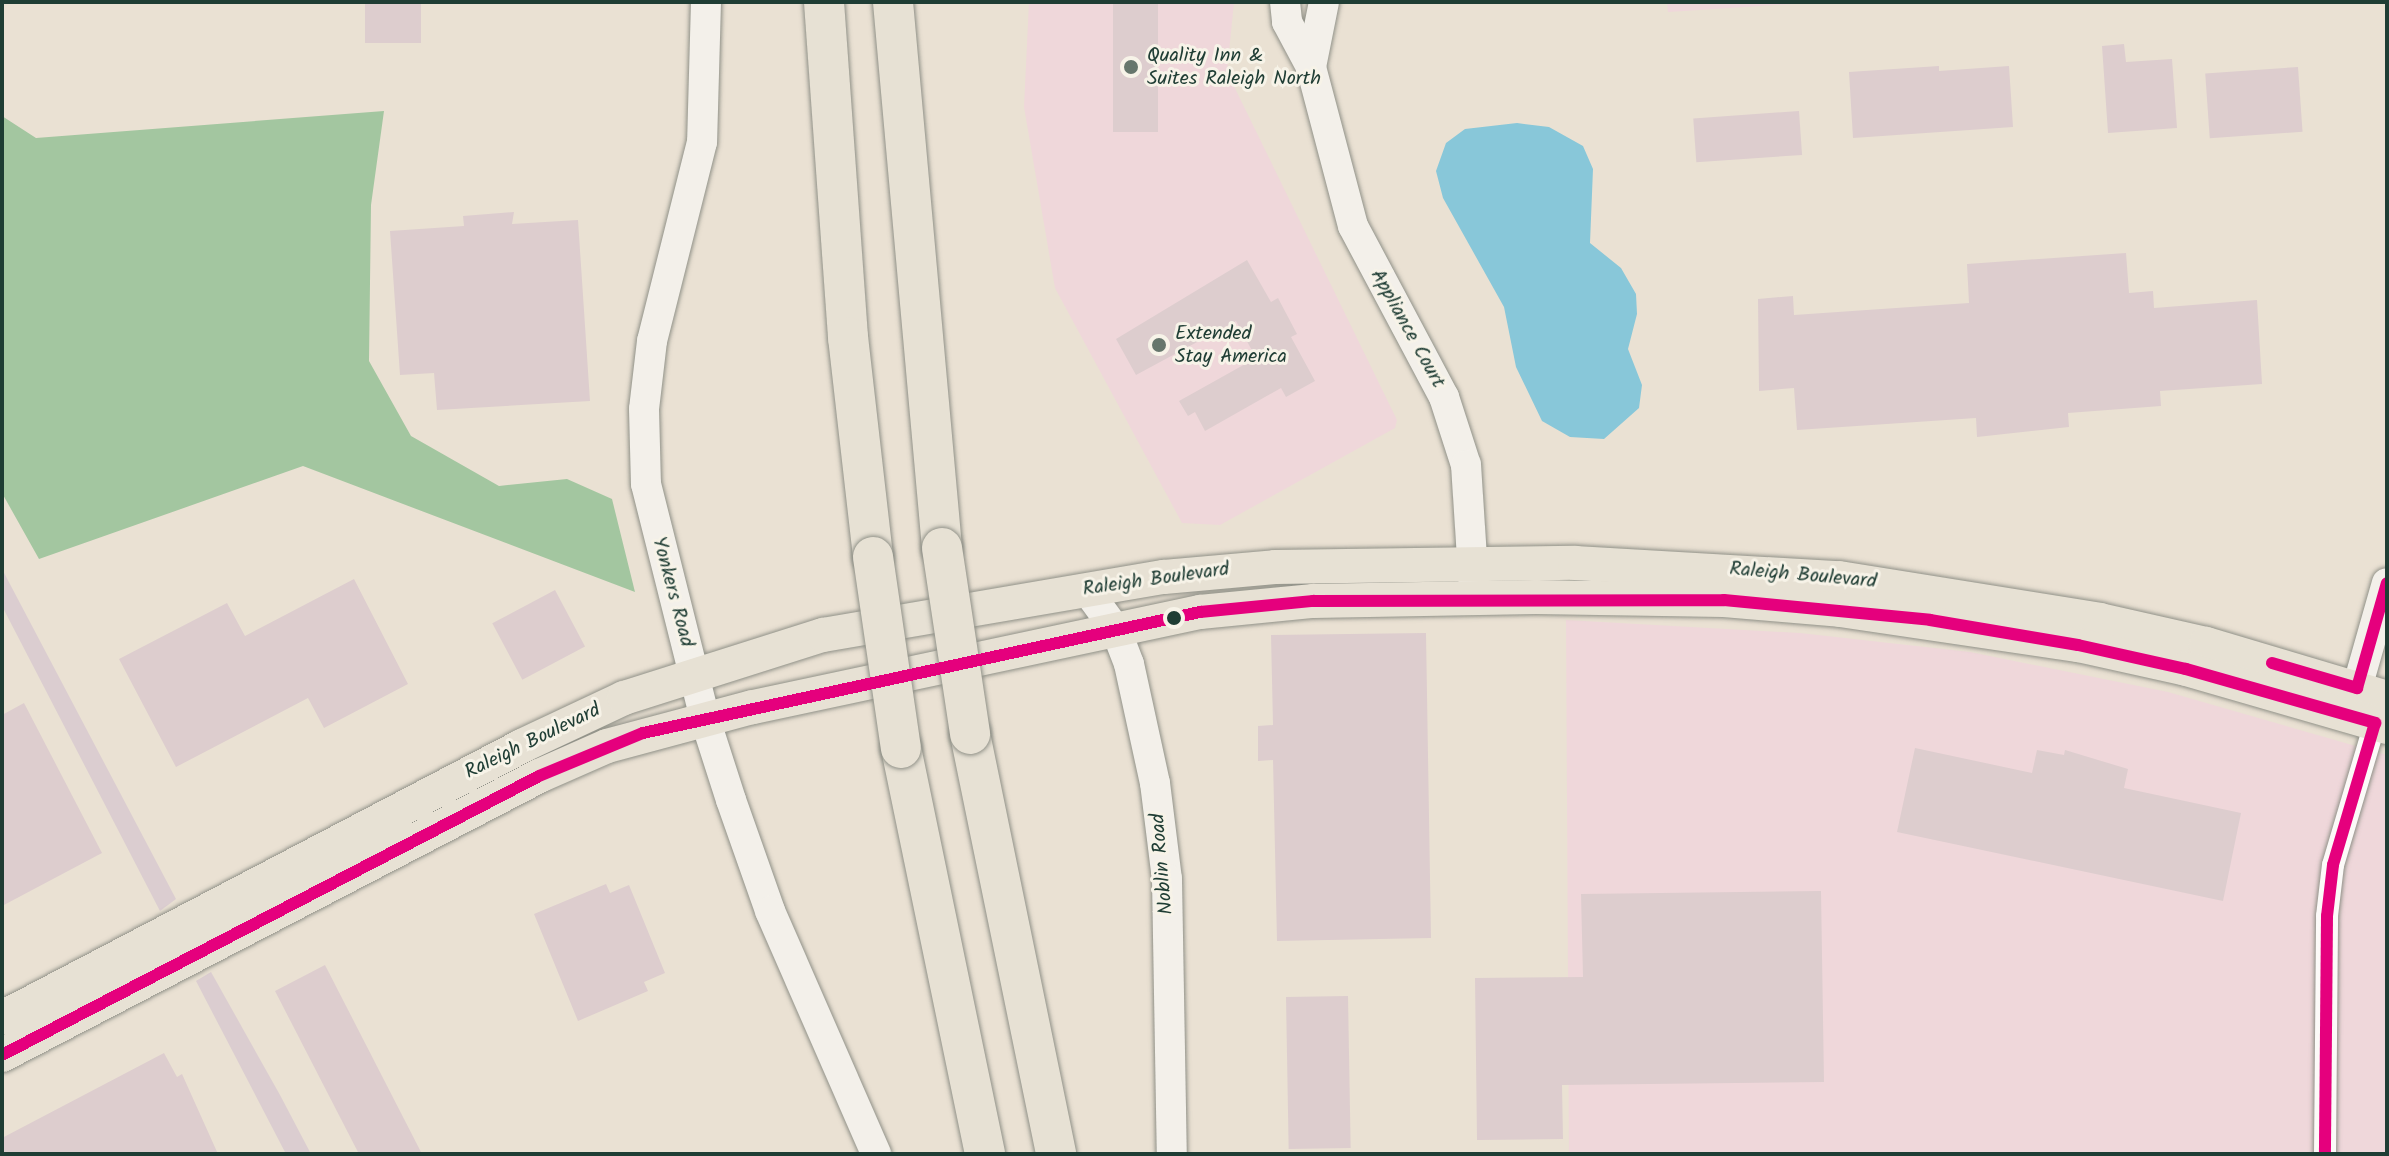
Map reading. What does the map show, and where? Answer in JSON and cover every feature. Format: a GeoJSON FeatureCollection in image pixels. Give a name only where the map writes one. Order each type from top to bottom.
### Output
{"type":"FeatureCollection","features":[{"type":"Feature","properties":{"kind":"highway"},"geometry":{"type":"LineString","coordinates":[[824,2],[848,337],[873,557],[901,748],[985,1154]]}},
{"type":"Feature","properties":{"kind":"highway"},"geometry":{"type":"LineString","coordinates":[[893,2],[942,548],[970,734],[1056,1154]]}},
{"type":"Feature","properties":{"kind":"main road","name":"Raleigh Boulevard"},"geometry":{"type":"LineString","coordinates":[[2,1055],[539,776],[607,746],[705,719],[1116,630],[1275,604],[1649,565],[1873,582],[2100,620],[2379,708]]}},
{"type":"Feature","properties":{"kind":"main road","name":"Raleigh Boulevard"},"geometry":{"type":"LineString","coordinates":[[2,1018],[522,746],[624,698],[823,635],[1086,589],[1237,569],[1473,581]]}},
{"type":"Feature","properties":{"kind":"street","name":"Yonkers Road"},"geometry":{"type":"LineString","coordinates":[[706,2],[702,142],[662,291],[644,409],[646,484],[705,719],[770,911],[876,1154]]}},
{"type":"Feature","properties":{"kind":"street","name":"Appliance Court"},"geometry":{"type":"LineString","coordinates":[[1285,2],[1287,22],[1311,67],[1353,226],[1444,397],[1466,465],[1473,581]]}},
{"type":"Feature","properties":{"kind":"street","name":"Appliance Court"},"geometry":{"type":"LineString","coordinates":[[1311,67],[1324,2]]}},
{"type":"Feature","properties":{"kind":"street"},"geometry":{"type":"LineString","coordinates":[[2325,1154],[2328,903],[2333,865],[2379,708],[2387,583]]}},
{"type":"Feature","properties":{"kind":"street","name":"Noblin Road"},"geometry":{"type":"LineString","coordinates":[[1086,589],[1116,630],[1129,664],[1155,783],[1167,879],[1172,1154]]}},
{"type":"Feature","properties":{"kind":"shaded area"},"geometry":{"type":"Polygon","coordinates":[[[1029,2],[1234,2],[1227,72],[1397,420],[1395,428],[1220,525],[1182,523],[1055,288],[1024,107],[1029,2]]]}},
{"type":"Feature","properties":{"kind":"shaded area"},"geometry":{"type":"Polygon","coordinates":[[[1667,2],[1825,2],[1668,12],[1667,2]]]}},
{"type":"Feature","properties":{"kind":"shaded area"},"geometry":{"type":"Polygon","coordinates":[[[2,569],[176,899],[160,911],[2,606],[2,569]]]}},
{"type":"Feature","properties":{"kind":"shaded area"},"geometry":{"type":"Polygon","coordinates":[[[1566,620],[1800,633],[1970,652],[2168,692],[2387,755],[2387,1154],[1569,1154],[1566,620]]]}},
{"type":"Feature","properties":{"kind":"shaded area"},"geometry":{"type":"Polygon","coordinates":[[[211,972],[311,1154],[286,1154],[196,981],[211,972]]]}},
{"type":"Feature","properties":{"kind":"green space"},"geometry":{"type":"Polygon","coordinates":[[[384,111],[371,205],[369,361],[411,436],[499,486],[567,479],[612,499],[635,592],[303,466],[39,559],[2,493],[2,116],[36,138],[384,111]]]}},
{"type":"Feature","properties":{"kind":"water"},"geometry":{"type":"Polygon","coordinates":[[[1517,123],[1549,127],[1583,146],[1593,169],[1590,243],[1621,268],[1636,294],[1637,314],[1628,349],[1642,385],[1639,408],[1604,439],[1570,437],[1542,421],[1516,367],[1504,307],[1443,198],[1436,171],[1446,143],[1465,129],[1517,123]]]}},
{"type":"Feature","properties":{"kind":"building"},"geometry":{"type":"Polygon","coordinates":[[[365,2],[421,2],[421,43],[365,43],[365,2]]]}},
{"type":"Feature","properties":{"kind":"building","name":"Quality Inn & Suites Raleigh North"},"geometry":{"type":"Polygon","coordinates":[[[1113,2],[1158,2],[1158,132],[1113,132],[1113,2]]]}},
{"type":"Feature","properties":{"kind":"building"},"geometry":{"type":"Polygon","coordinates":[[[2124,44],[2126,62],[2172,59],[2177,128],[2108,133],[2102,46],[2124,44]]]}},
{"type":"Feature","properties":{"kind":"building"},"geometry":{"type":"Polygon","coordinates":[[[1939,66],[1939,71],[2009,66],[2013,127],[1853,138],[1849,72],[1939,66]]]}},
{"type":"Feature","properties":{"kind":"building"},"geometry":{"type":"Polygon","coordinates":[[[2298,67],[2303,132],[2210,138],[2205,73],[2298,67]]]}},
{"type":"Feature","properties":{"kind":"building"},"geometry":{"type":"Polygon","coordinates":[[[1799,111],[1802,155],[1696,162],[1693,118],[1799,111]]]}},
{"type":"Feature","properties":{"kind":"building"},"geometry":{"type":"Polygon","coordinates":[[[514,212],[512,224],[578,220],[590,401],[437,410],[434,373],[400,375],[390,231],[464,226],[463,216],[514,212]]]}},
{"type":"Feature","properties":{"kind":"building"},"geometry":{"type":"Polygon","coordinates":[[[2126,253],[2129,293],[2153,291],[2154,308],[2257,300],[2262,384],[2160,391],[2161,406],[2068,413],[2069,427],[1977,437],[1976,418],[1797,430],[1794,388],[1759,391],[1758,299],[1793,296],[1794,315],[1969,303],[1967,264],[2126,253]]]}},
{"type":"Feature","properties":{"kind":"building","name":"Extended Stay America"},"geometry":{"type":"Polygon","coordinates":[[[1247,260],[1271,302],[1278,298],[1297,334],[1291,337],[1315,381],[1286,397],[1281,388],[1205,431],[1195,412],[1188,416],[1179,401],[1256,358],[1236,321],[1136,375],[1116,339],[1247,260]]]}},
{"type":"Feature","properties":{"kind":"building"},"geometry":{"type":"Polygon","coordinates":[[[354,579],[408,684],[324,728],[308,698],[176,767],[119,659],[227,603],[245,636],[354,579]]]}},
{"type":"Feature","properties":{"kind":"building"},"geometry":{"type":"Polygon","coordinates":[[[555,590],[585,647],[522,680],[492,623],[555,590]]]}},
{"type":"Feature","properties":{"kind":"building"},"geometry":{"type":"Polygon","coordinates":[[[1426,633],[1431,938],[1277,941],[1273,760],[1258,761],[1258,726],[1273,725],[1271,635],[1426,633]]]}},
{"type":"Feature","properties":{"kind":"building"},"geometry":{"type":"Polygon","coordinates":[[[24,703],[102,853],[2,906],[2,715],[24,703]]]}},
{"type":"Feature","properties":{"kind":"building"},"geometry":{"type":"Polygon","coordinates":[[[1915,748],[2032,773],[2037,750],[2064,755],[2065,750],[2128,769],[2124,788],[2241,813],[2223,901],[1897,832],[1915,748]]]}},
{"type":"Feature","properties":{"kind":"building"},"geometry":{"type":"Polygon","coordinates":[[[606,884],[610,893],[629,885],[665,973],[644,982],[648,991],[578,1021],[534,914],[606,884]]]}},
{"type":"Feature","properties":{"kind":"building"},"geometry":{"type":"Polygon","coordinates":[[[1821,891],[1824,1082],[1562,1085],[1563,1139],[1477,1140],[1475,978],[1583,977],[1581,894],[1821,891]]]}},
{"type":"Feature","properties":{"kind":"building"},"geometry":{"type":"Polygon","coordinates":[[[325,965],[422,1154],[359,1154],[275,991],[325,965]]]}},
{"type":"Feature","properties":{"kind":"building"},"geometry":{"type":"Polygon","coordinates":[[[1348,996],[1351,1148],[1289,1149],[1286,997],[1348,996]]]}},
{"type":"Feature","properties":{"kind":"building"},"geometry":{"type":"Polygon","coordinates":[[[164,1053],[177,1077],[182,1074],[218,1154],[2,1154],[2,1138],[164,1053]]]}},
{"type":"Feature","properties":{"kind":"transit line"},"geometry":{"type":"LineString","coordinates":[[2272,663],[2357,688],[2387,583]]}},
{"type":"Feature","properties":{"kind":"transit line"},"geometry":{"type":"LineString","coordinates":[[2,1055],[539,776],[643,733],[1200,612],[1313,601],[1724,600],[1930,620],[2078,645],[2186,669],[2375,723],[2333,865],[2327,916],[2325,1154]]}},
{"type":"Feature","properties":{"kind":"place","name":"Quality Inn & Suites Raleigh North"},"geometry":{"type":"Point","coordinates":[1131,67]}},
{"type":"Feature","properties":{"kind":"place","name":"Extended Stay America"},"geometry":{"type":"Point","coordinates":[1159,345]}}]}
